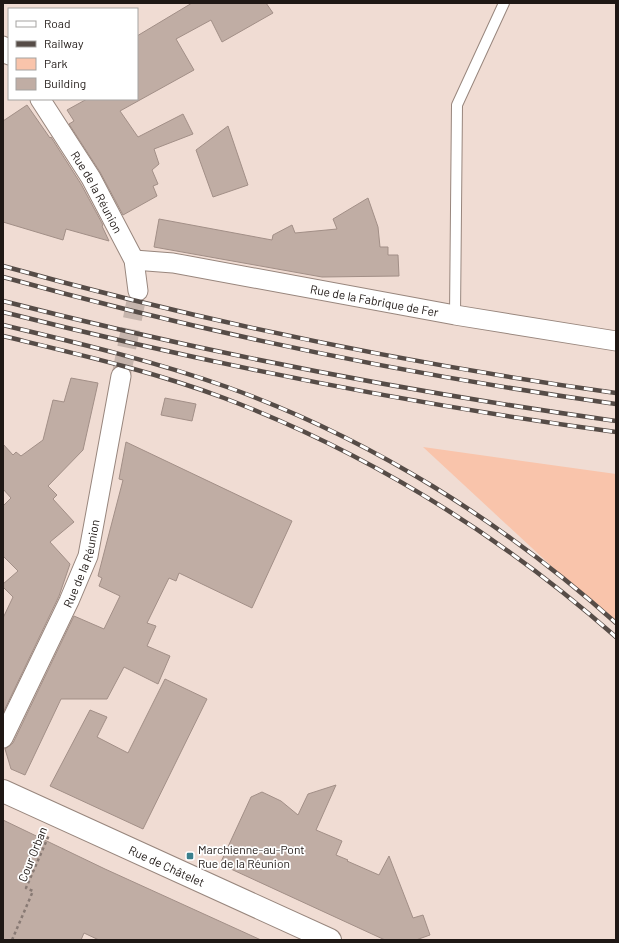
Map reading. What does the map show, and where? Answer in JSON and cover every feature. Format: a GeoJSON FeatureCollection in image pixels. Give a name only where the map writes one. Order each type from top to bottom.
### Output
{"type":"FeatureCollection","features":[{"type":"Feature","properties":{"kind":"main road","name":"Rue de Châtelet"},"geometry":{"type":"LineString","coordinates":[[3,791],[330,940]]}},
{"type":"Feature","properties":{"kind":"street","name":"Rue de la Réunion"},"geometry":{"type":"LineString","coordinates":[[41,100],[91,178],[134,260],[138,291]]}},
{"type":"Feature","properties":{"kind":"street","name":"Rue de la Fabrique de Fer"},"geometry":{"type":"LineString","coordinates":[[134,260],[173,263],[455,315],[616,340]]}},
{"type":"Feature","properties":{"kind":"street","name":"Rue de la Réunion"},"geometry":{"type":"LineString","coordinates":[[3,738],[69,601],[88,556],[121,376]]}},
{"type":"Feature","properties":{"kind":"lane"},"geometry":{"type":"LineString","coordinates":[[455,315],[457,105],[504,3]]}},
{"type":"Feature","properties":{"kind":"path","name":"Cour Orban"},"geometry":{"type":"LineString","coordinates":[[12,940],[33,891],[26,888],[57,816]]}},
{"type":"Feature","properties":{"kind":"green space"},"geometry":{"type":"Polygon","coordinates":[[[423,447],[616,474],[616,626],[423,447]]]}},
{"type":"Feature","properties":{"kind":"building"},"geometry":{"type":"Polygon","coordinates":[[[192,3],[266,3],[273,13],[222,42],[211,20],[176,39],[194,70],[120,111],[138,137],[183,114],[193,134],[154,149],[159,164],[152,170],[158,184],[153,186],[157,196],[123,215],[100,172],[69,124],[74,121],[67,110],[85,100],[138,100],[138,35],[192,3]]]}},
{"type":"Feature","properties":{"kind":"building"},"geometry":{"type":"Polygon","coordinates":[[[27,105],[50,138],[51,137],[81,184],[103,225],[102,226],[109,241],[66,229],[63,240],[3,222],[3,121],[27,105]]]}},
{"type":"Feature","properties":{"kind":"building"},"geometry":{"type":"Polygon","coordinates":[[[228,126],[248,185],[213,197],[196,150],[228,126]]]}},
{"type":"Feature","properties":{"kind":"building"},"geometry":{"type":"Polygon","coordinates":[[[368,198],[378,227],[380,247],[388,247],[388,255],[398,255],[399,276],[322,277],[154,247],[159,219],[272,240],[273,235],[292,225],[295,233],[337,229],[333,219],[368,198]]]}},
{"type":"Feature","properties":{"kind":"building"},"geometry":{"type":"Polygon","coordinates":[[[71,378],[98,383],[83,450],[48,486],[57,495],[53,499],[74,522],[50,542],[70,564],[59,596],[3,713],[3,618],[13,597],[3,587],[3,584],[18,571],[3,556],[3,506],[11,498],[3,489],[3,444],[13,455],[16,452],[21,456],[43,440],[53,400],[64,402],[71,378]]]}},
{"type":"Feature","properties":{"kind":"building"},"geometry":{"type":"Polygon","coordinates":[[[165,398],[196,404],[192,421],[161,415],[165,398]]]}},
{"type":"Feature","properties":{"kind":"building"},"geometry":{"type":"Polygon","coordinates":[[[126,442],[292,521],[252,608],[179,573],[176,581],[169,578],[147,623],[156,626],[147,646],[170,656],[158,684],[124,667],[107,699],[61,699],[25,775],[11,769],[5,749],[13,743],[74,616],[104,629],[120,596],[99,586],[102,578],[98,576],[123,480],[119,479],[126,442]]]}},
{"type":"Feature","properties":{"kind":"building"},"geometry":{"type":"Polygon","coordinates":[[[165,679],[207,699],[143,829],[50,786],[90,710],[107,717],[97,737],[128,753],[165,679]]]}},
{"type":"Feature","properties":{"kind":"building"},"geometry":{"type":"Polygon","coordinates":[[[336,785],[316,830],[342,841],[336,855],[379,875],[389,856],[413,918],[423,915],[430,935],[416,940],[385,940],[220,864],[251,797],[262,792],[281,801],[298,815],[308,794],[336,785]]]}},
{"type":"Feature","properties":{"kind":"building"},"geometry":{"type":"Polygon","coordinates":[[[3,820],[105,869],[261,940],[99,940],[84,933],[81,940],[3,940],[3,820]]]}},
{"type":"Feature","properties":{"kind":"tunnel"},"geometry":{"type":"LineString","coordinates":[[121,376],[138,291]]}},
{"type":"Feature","properties":{"kind":"railway"},"geometry":{"type":"LineString","coordinates":[[3,266],[154,305],[307,340],[461,369],[616,393]]}},
{"type":"Feature","properties":{"kind":"railway"},"geometry":{"type":"LineString","coordinates":[[3,277],[155,316],[308,351],[461,380],[616,404]]}},
{"type":"Feature","properties":{"kind":"railway"},"geometry":{"type":"LineString","coordinates":[[3,301],[155,338],[308,370],[539,410],[616,421]]}},
{"type":"Feature","properties":{"kind":"railway"},"geometry":{"type":"LineString","coordinates":[[3,312],[79,331],[308,381],[461,409],[616,432]]}},
{"type":"Feature","properties":{"kind":"railway"},"geometry":{"type":"LineString","coordinates":[[3,325],[116,353],[172,369],[227,387],[332,431],[383,457],[433,486],[481,517],[573,586],[616,623]]}},
{"type":"Feature","properties":{"kind":"railway"},"geometry":{"type":"LineString","coordinates":[[3,336],[59,349],[170,379],[224,398],[278,420],[330,444],[431,500],[479,531],[526,564],[616,637]]}},
{"type":"Feature","properties":{"kind":"place","name":"Marchienne-au-Pont Rue de la Réunion"},"geometry":{"type":"Point","coordinates":[190,856]}}]}
